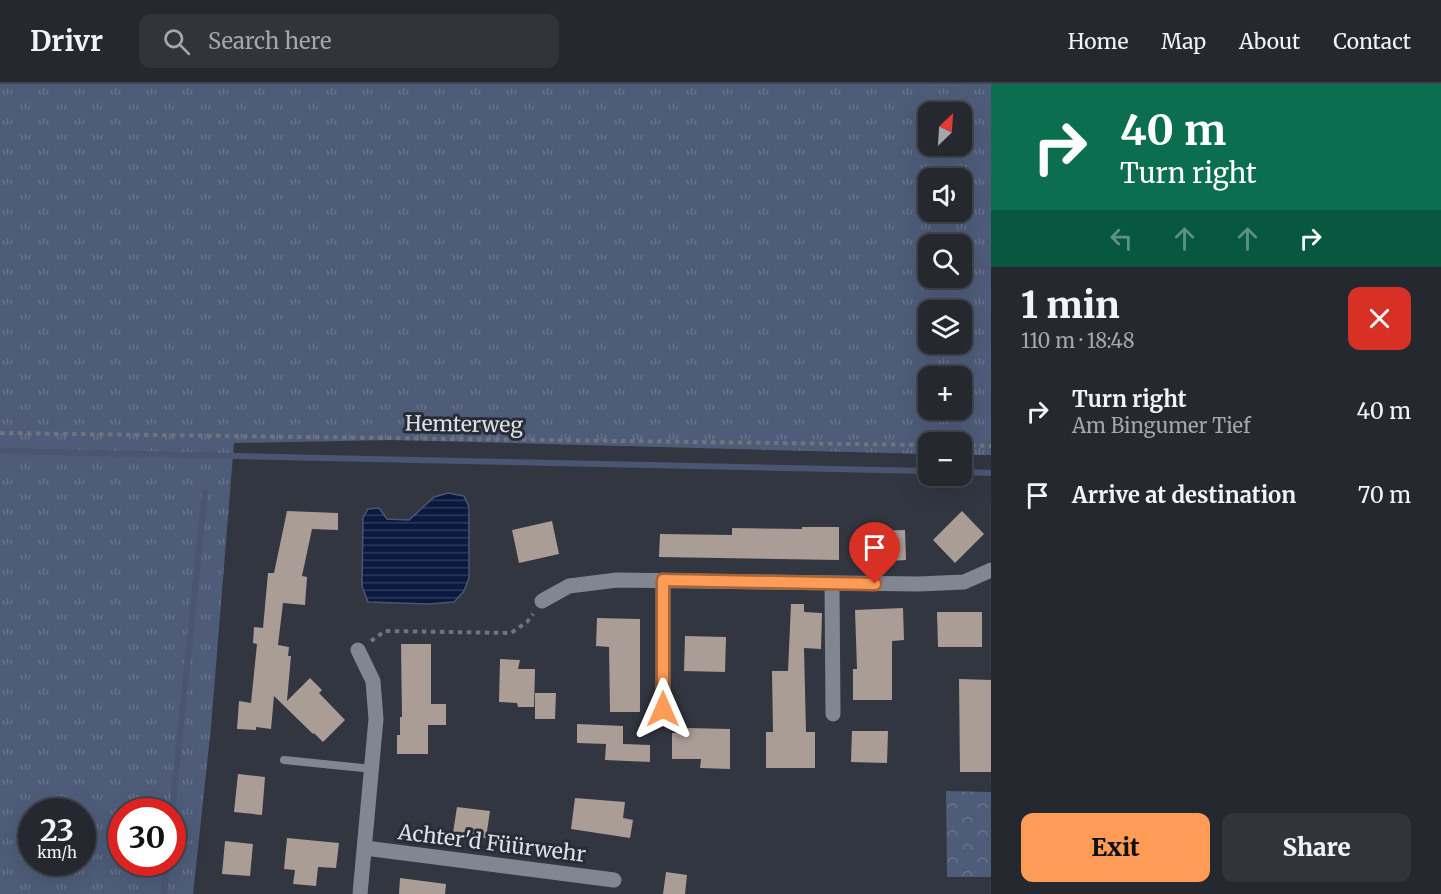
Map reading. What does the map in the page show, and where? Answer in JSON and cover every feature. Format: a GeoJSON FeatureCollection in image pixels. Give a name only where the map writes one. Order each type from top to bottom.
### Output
{"type":"FeatureCollection","features":[{"type":"Feature","properties":{"kind":"street"},"geometry":{"type":"LineString","coordinates":[[542,601],[569,586],[617,580],[832,584],[964,582],[991,570]]}},
{"type":"Feature","properties":{"kind":"street"},"geometry":{"type":"LineString","coordinates":[[663,580],[663,709]]}},
{"type":"Feature","properties":{"kind":"street"},"geometry":{"type":"LineString","coordinates":[[832,584],[833,714]]}},
{"type":"Feature","properties":{"kind":"street","name":"Achter'd Füürwehr"},"geometry":{"type":"LineString","coordinates":[[358,650],[374,681],[376,719],[360,894]]}},
{"type":"Feature","properties":{"kind":"street","name":"Achter'd Füürwehr"},"geometry":{"type":"LineString","coordinates":[[365,849],[614,880]]}},
{"type":"Feature","properties":{"kind":"lane"},"geometry":{"type":"LineString","coordinates":[[284,760],[373,769]]}},
{"type":"Feature","properties":{"kind":"path","name":"Hemterweg"},"geometry":{"type":"LineString","coordinates":[[0,433],[918,445]]}},
{"type":"Feature","properties":{"kind":"path"},"geometry":{"type":"LineString","coordinates":[[972,445],[991,446]]}},
{"type":"Feature","properties":{"kind":"path"},"geometry":{"type":"LineString","coordinates":[[358,650],[385,631],[511,633],[527,622],[542,601]]}},
{"type":"Feature","properties":{"kind":"green space"},"geometry":{"type":"Polygon","coordinates":[[[0,84],[991,84],[991,455],[972,455],[972,432],[918,432],[918,454],[394,440],[234,443],[211,727],[193,894],[0,894],[0,84]]]}},
{"type":"Feature","properties":{"kind":"green space"},"geometry":{"type":"Polygon","coordinates":[[[946,791],[991,792],[991,877],[947,877],[946,791]]]}},
{"type":"Feature","properties":{"kind":"shaded area"},"geometry":{"type":"Polygon","coordinates":[[[448,493],[464,496],[469,507],[469,578],[464,591],[454,602],[429,604],[368,602],[362,586],[363,518],[368,509],[379,508],[387,519],[409,520],[434,497],[448,493]]]}},
{"type":"Feature","properties":{"kind":"building"},"geometry":{"type":"Polygon","coordinates":[[[287,511],[338,513],[338,530],[312,529],[302,576],[307,577],[305,605],[283,603],[278,645],[289,647],[288,656],[291,656],[287,701],[310,678],[322,690],[319,693],[345,720],[323,742],[274,696],[271,729],[256,727],[256,730],[237,729],[239,701],[251,703],[257,644],[253,643],[254,627],[263,628],[268,573],[274,573],[287,511]]]}},
{"type":"Feature","properties":{"kind":"building"},"geometry":{"type":"Polygon","coordinates":[[[962,511],[984,534],[955,563],[933,540],[962,511]]]}},
{"type":"Feature","properties":{"kind":"building"},"geometry":{"type":"Polygon","coordinates":[[[552,521],[559,554],[519,563],[512,530],[552,521]]]}},
{"type":"Feature","properties":{"kind":"building"},"geometry":{"type":"Polygon","coordinates":[[[802,527],[839,527],[839,560],[659,557],[660,534],[732,535],[732,528],[802,529],[802,527]]]}},
{"type":"Feature","properties":{"kind":"building"},"geometry":{"type":"Polygon","coordinates":[[[905,530],[906,560],[874,562],[872,531],[905,530]]]}},
{"type":"Feature","properties":{"kind":"building"},"geometry":{"type":"Polygon","coordinates":[[[791,604],[804,604],[804,612],[822,613],[821,649],[804,648],[806,732],[815,732],[815,768],[766,768],[766,732],[773,732],[772,671],[788,671],[791,604]]]}},
{"type":"Feature","properties":{"kind":"building"},"geometry":{"type":"Polygon","coordinates":[[[903,608],[904,640],[892,641],[892,700],[853,700],[853,669],[857,669],[855,610],[903,608]]]}},
{"type":"Feature","properties":{"kind":"building"},"geometry":{"type":"Polygon","coordinates":[[[937,612],[982,612],[982,647],[938,647],[937,612]]]}},
{"type":"Feature","properties":{"kind":"building"},"geometry":{"type":"Polygon","coordinates":[[[597,618],[640,619],[640,712],[610,712],[609,647],[596,646],[597,618]]]}},
{"type":"Feature","properties":{"kind":"building"},"geometry":{"type":"Polygon","coordinates":[[[685,636],[726,637],[725,672],[684,671],[685,636]]]}},
{"type":"Feature","properties":{"kind":"building"},"geometry":{"type":"Polygon","coordinates":[[[401,644],[431,644],[431,704],[446,704],[446,725],[428,725],[428,754],[397,754],[397,735],[400,735],[400,717],[402,717],[401,644]]]}},
{"type":"Feature","properties":{"kind":"building"},"geometry":{"type":"Polygon","coordinates":[[[500,659],[520,660],[518,669],[535,669],[534,707],[518,707],[517,703],[499,702],[500,659]]]}},
{"type":"Feature","properties":{"kind":"building"},"geometry":{"type":"Polygon","coordinates":[[[959,679],[991,680],[991,772],[960,772],[959,679]]]}},
{"type":"Feature","properties":{"kind":"building"},"geometry":{"type":"Polygon","coordinates":[[[535,693],[556,693],[555,719],[535,719],[535,693]]]}},
{"type":"Feature","properties":{"kind":"building"},"geometry":{"type":"Polygon","coordinates":[[[577,724],[623,726],[623,744],[650,745],[650,762],[605,760],[606,744],[577,743],[577,724]]]}},
{"type":"Feature","properties":{"kind":"building"},"geometry":{"type":"Polygon","coordinates":[[[686,728],[730,729],[730,769],[700,768],[701,759],[672,759],[672,733],[685,733],[686,728]]]}},
{"type":"Feature","properties":{"kind":"building"},"geometry":{"type":"Polygon","coordinates":[[[852,731],[888,731],[887,763],[851,762],[852,731]]]}},
{"type":"Feature","properties":{"kind":"building"},"geometry":{"type":"Polygon","coordinates":[[[238,774],[265,777],[262,815],[234,812],[238,774]]]}},
{"type":"Feature","properties":{"kind":"building"},"geometry":{"type":"Polygon","coordinates":[[[575,798],[625,802],[623,818],[633,820],[630,838],[571,829],[575,798]]]}},
{"type":"Feature","properties":{"kind":"building"},"geometry":{"type":"Polygon","coordinates":[[[457,807],[490,811],[486,838],[453,833],[457,807]]]}},
{"type":"Feature","properties":{"kind":"building"},"geometry":{"type":"Polygon","coordinates":[[[287,838],[339,843],[336,868],[318,867],[316,886],[293,884],[295,870],[284,869],[287,838]]]}},
{"type":"Feature","properties":{"kind":"building"},"geometry":{"type":"Polygon","coordinates":[[[225,841],[253,844],[250,876],[222,874],[225,841]]]}},
{"type":"Feature","properties":{"kind":"building"},"geometry":{"type":"Polygon","coordinates":[[[666,872],[687,875],[685,894],[663,894],[666,872]]]}},
{"type":"Feature","properties":{"kind":"building"},"geometry":{"type":"Polygon","coordinates":[[[400,878],[446,884],[445,894],[399,894],[400,878]]]}},
{"type":"Feature","properties":{"kind":"waterway"},"geometry":{"type":"LineString","coordinates":[[0,451],[918,471]]}},
{"type":"Feature","properties":{"kind":"waterway"},"geometry":{"type":"LineString","coordinates":[[972,472],[991,473]]}},
{"type":"Feature","properties":{"kind":"waterway"},"geometry":{"type":"LineString","coordinates":[[173,798],[205,492]]}},
{"type":"Feature","properties":{"kind":"waterway"},"geometry":{"type":"LineString","coordinates":[[164,894],[166,876]]}},
{"type":"Feature","properties":{"kind":"route"},"geometry":{"type":"LineString","coordinates":[[663,709],[663,580],[875,584]]}}]}
